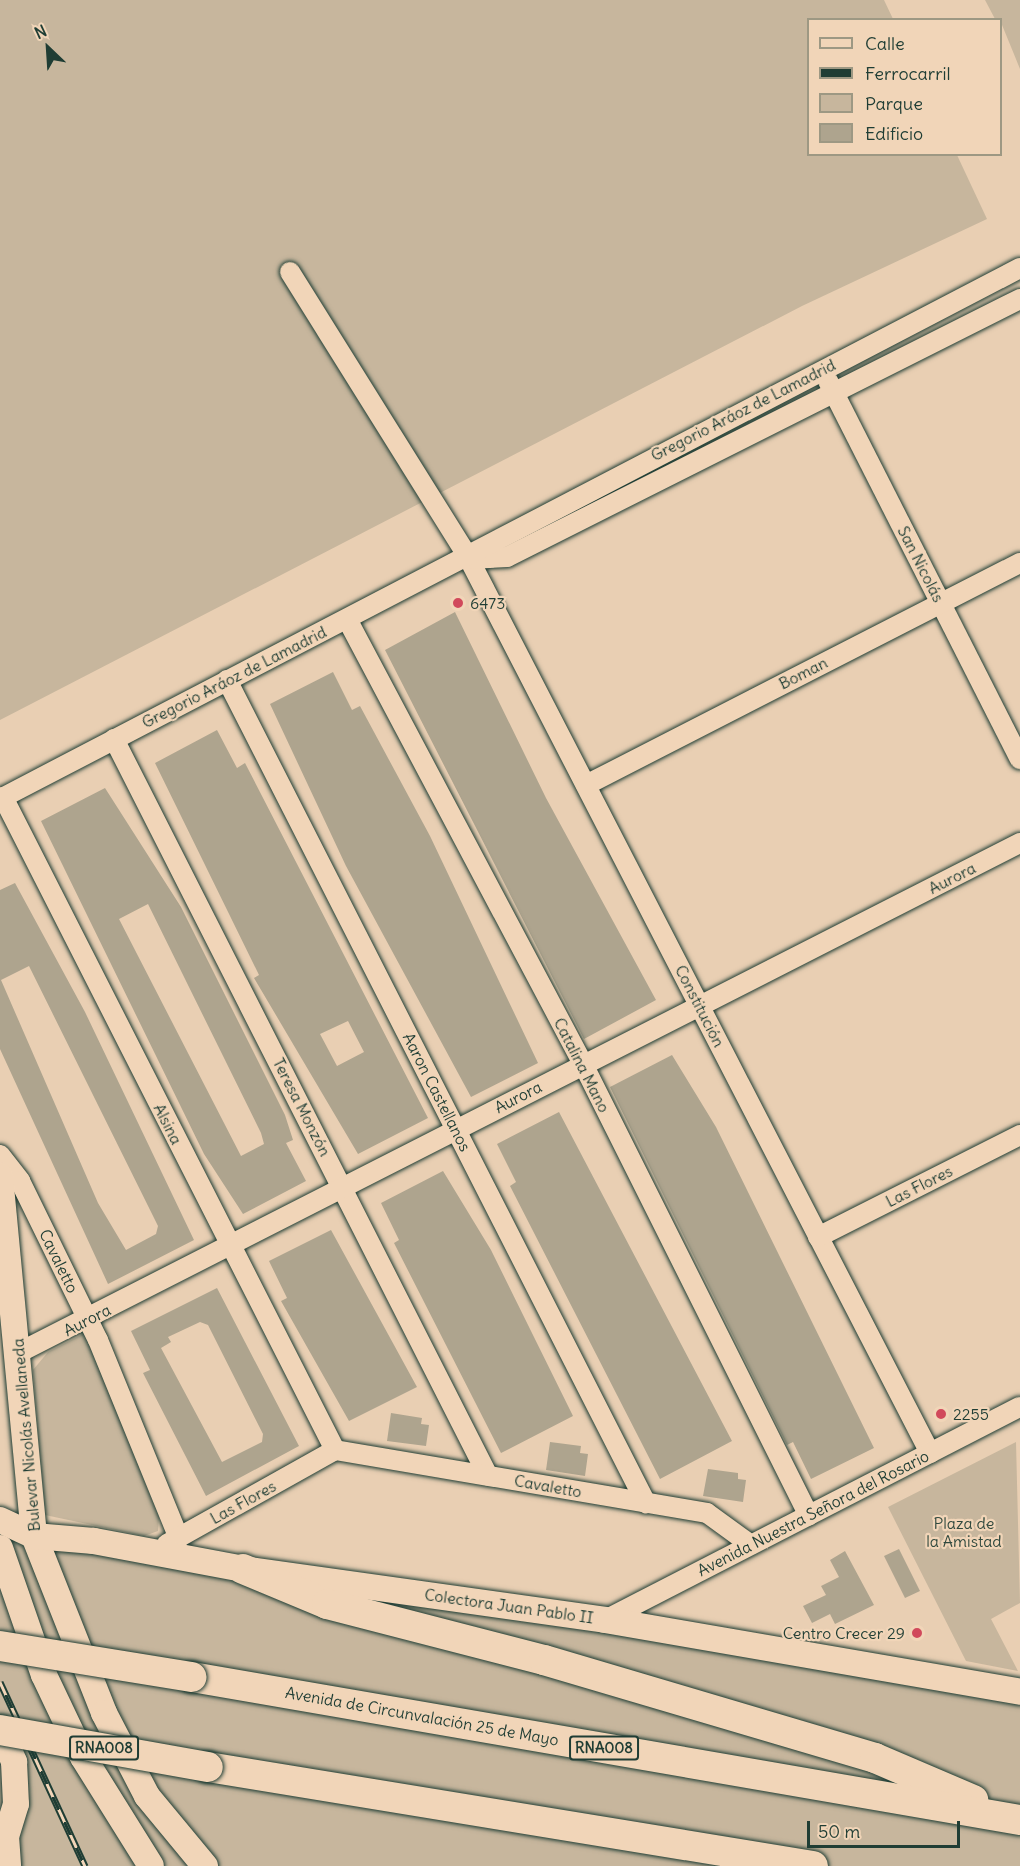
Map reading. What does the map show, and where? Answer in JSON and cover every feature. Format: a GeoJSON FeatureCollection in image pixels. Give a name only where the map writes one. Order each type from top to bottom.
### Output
{"type":"FeatureCollection","features":[{"type":"Feature","properties":{"kind":"highway"},"geometry":{"type":"LineString","coordinates":[[243,1569],[327,1604],[544,1660],[875,1758],[1018,1820]]}},
{"type":"Feature","properties":{"kind":"highway","name":"Avenida de Circunvalación 25 de Mayo"},"geometry":{"type":"LineString","coordinates":[[0,1646],[1018,1820]]}},
{"type":"Feature","properties":{"kind":"highway","name":"RNA008"},"geometry":{"type":"LineString","coordinates":[[0,1730],[208,1767],[813,1866]]}},
{"type":"Feature","properties":{"kind":"main road","name":"Bulevar Nicolás Avellaneda"},"geometry":{"type":"LineString","coordinates":[[0,1176],[34,1536],[91,1683],[141,1785],[205,1866]]}},
{"type":"Feature","properties":{"kind":"main road","name":"Colectora Juan Pablo II"},"geometry":{"type":"LineString","coordinates":[[0,1520],[34,1536],[243,1569],[605,1620],[1020,1692]]}},
{"type":"Feature","properties":{"kind":"main road"},"geometry":{"type":"LineString","coordinates":[[0,1548],[44,1675],[83,1758],[151,1866]]}},
{"type":"Feature","properties":{"kind":"main road"},"geometry":{"type":"LineString","coordinates":[[0,1730],[14,1762],[16,1804],[3,1835],[8,1866]]}},
{"type":"Feature","properties":{"kind":"street","name":"Gregorio Aráoz de Lamadrid"},"geometry":{"type":"LineString","coordinates":[[1,798],[227,680],[469,559],[497,536],[1020,268]]}},
{"type":"Feature","properties":{"kind":"street","name":"Constitución"},"geometry":{"type":"LineString","coordinates":[[290,272],[469,559],[930,1453]]}},
{"type":"Feature","properties":{"kind":"street","name":"Gregorio Aráoz de Lamadrid"},"geometry":{"type":"LineString","coordinates":[[469,559],[507,557],[1020,298]]}},
{"type":"Feature","properties":{"kind":"street","name":"San Nicolás"},"geometry":{"type":"LineString","coordinates":[[822,369],[1020,759]]}},
{"type":"Feature","properties":{"kind":"street","name":"Boman"},"geometry":{"type":"LineString","coordinates":[[586,785],[1020,562]]}},
{"type":"Feature","properties":{"kind":"street","name":"Catalina Mano"},"geometry":{"type":"LineString","coordinates":[[347,619],[583,1064],[809,1516]]}},
{"type":"Feature","properties":{"kind":"street","name":"Aaron Castellanos"},"geometry":{"type":"LineString","coordinates":[[227,680],[646,1503]]}},
{"type":"Feature","properties":{"kind":"street","name":"Teresa Monzón"},"geometry":{"type":"LineString","coordinates":[[114,739],[488,1476]]}},
{"type":"Feature","properties":{"kind":"street","name":"Alsina"},"geometry":{"type":"LineString","coordinates":[[1,798],[335,1450]]}},
{"type":"Feature","properties":{"kind":"street","name":"Aurora"},"geometry":{"type":"LineString","coordinates":[[18,1353],[88,1321],[229,1244],[342,1186],[1020,843]]}},
{"type":"Feature","properties":{"kind":"street","name":"Las Flores"},"geometry":{"type":"LineString","coordinates":[[818,1237],[1020,1135]]}},
{"type":"Feature","properties":{"kind":"street","name":"Cavaletto"},"geometry":{"type":"LineString","coordinates":[[0,1155],[20,1181],[88,1321],[178,1538]]}},
{"type":"Feature","properties":{"kind":"street","name":"Avenida Nuestra Señora del Rosario"},"geometry":{"type":"LineString","coordinates":[[605,1620],[1020,1407]]}},
{"type":"Feature","properties":{"kind":"street","name":"Las Flores"},"geometry":{"type":"LineString","coordinates":[[151,1553],[335,1450]]}},
{"type":"Feature","properties":{"kind":"street","name":"Cavaletto"},"geometry":{"type":"LineString","coordinates":[[335,1450],[707,1513],[751,1545]]}},
{"type":"Feature","properties":{"kind":"green space"},"geometry":{"type":"Polygon","coordinates":[[[0,0],[884,0],[893,18],[807,18],[807,156],[957,156],[987,219],[802,306],[0,720],[0,0]]]}},
{"type":"Feature","properties":{"kind":"green space"},"geometry":{"type":"Polygon","coordinates":[[[985,0],[1020,0],[1020,69],[1002,25],[1002,18],[994,18],[985,0]]]}},
{"type":"Feature","properties":{"kind":"green space"},"geometry":{"type":"Polygon","coordinates":[[[85,1333],[159,1517],[158,1531],[144,1536],[45,1515],[33,1370],[48,1352],[85,1333]]]}},
{"type":"Feature","properties":{"kind":"green space","name":"Plaza de la Amistad"},"geometry":{"type":"Polygon","coordinates":[[[1016,1442],[1020,1603],[991,1619],[1018,1671],[966,1661],[888,1507],[1016,1442]]]}},
{"type":"Feature","properties":{"kind":"green space"},"geometry":{"type":"Polygon","coordinates":[[[0,1520],[1020,1692],[1020,1866],[8,1866],[0,1835],[0,1520]]]}},
{"type":"Feature","properties":{"kind":"building"},"geometry":{"type":"Polygon","coordinates":[[[455,612],[546,798],[656,1000],[584,1039],[385,650],[455,612]]]}},
{"type":"Feature","properties":{"kind":"building"},"geometry":{"type":"Polygon","coordinates":[[[333,672],[352,710],[360,706],[430,836],[538,1063],[471,1097],[346,866],[270,704],[333,672]]]}},
{"type":"Feature","properties":{"kind":"building"},"geometry":{"type":"Polygon","coordinates":[[[217,730],[237,768],[245,763],[428,1118],[358,1154],[254,978],[259,975],[155,763],[217,730]],[[348,1021],[320,1034],[337,1066],[364,1052],[348,1021]]]}},
{"type":"Feature","properties":{"kind":"building"},"geometry":{"type":"Polygon","coordinates":[[[105,788],[181,907],[285,1115],[293,1140],[286,1143],[306,1181],[243,1214],[204,1154],[41,821],[105,788]],[[148,904],[119,919],[241,1156],[264,1144],[261,1133],[148,904]]]}},
{"type":"Feature","properties":{"kind":"building"},"geometry":{"type":"Polygon","coordinates":[[[15,883],[85,1012],[194,1240],[108,1284],[0,1049],[0,890],[15,883]],[[29,966],[1,980],[98,1203],[126,1250],[156,1234],[158,1226],[29,966]]]}},
{"type":"Feature","properties":{"kind":"building"},"geometry":{"type":"Polygon","coordinates":[[[672,1055],[716,1127],[874,1448],[811,1479],[793,1442],[787,1445],[610,1087],[672,1055]]]}},
{"type":"Feature","properties":{"kind":"building"},"geometry":{"type":"Polygon","coordinates":[[[559,1112],[732,1441],[660,1479],[510,1186],[516,1182],[497,1144],[559,1112]]]}},
{"type":"Feature","properties":{"kind":"building"},"geometry":{"type":"Polygon","coordinates":[[[443,1171],[491,1250],[573,1416],[501,1453],[394,1243],[399,1240],[381,1203],[443,1171]]]}},
{"type":"Feature","properties":{"kind":"building"},"geometry":{"type":"Polygon","coordinates":[[[331,1230],[417,1387],[349,1421],[281,1301],[287,1298],[269,1261],[331,1230]]]}},
{"type":"Feature","properties":{"kind":"building"},"geometry":{"type":"Polygon","coordinates":[[[217,1288],[299,1446],[206,1496],[143,1373],[150,1370],[131,1331],[217,1288]],[[200,1322],[168,1337],[171,1342],[161,1348],[222,1462],[262,1442],[263,1434],[208,1325],[200,1322]]]}},
{"type":"Feature","properties":{"kind":"building"},"geometry":{"type":"Polygon","coordinates":[[[391,1413],[422,1418],[421,1424],[429,1425],[426,1446],[387,1441],[391,1413]]]}},
{"type":"Feature","properties":{"kind":"building"},"geometry":{"type":"Polygon","coordinates":[[[550,1442],[581,1446],[580,1453],[588,1454],[585,1476],[546,1470],[550,1442]]]}},
{"type":"Feature","properties":{"kind":"building"},"geometry":{"type":"Polygon","coordinates":[[[708,1469],[738,1473],[738,1479],[746,1480],[743,1502],[703,1496],[708,1469]]]}},
{"type":"Feature","properties":{"kind":"building"},"geometry":{"type":"Polygon","coordinates":[[[899,1549],[920,1591],[905,1598],[884,1556],[899,1549]]]}},
{"type":"Feature","properties":{"kind":"building"},"geometry":{"type":"Polygon","coordinates":[[[845,1551],[874,1605],[835,1624],[830,1614],[812,1623],[803,1606],[826,1595],[821,1586],[839,1577],[830,1560],[845,1551]]]}},
{"type":"Feature","properties":{"kind":"railway"},"geometry":{"type":"LineString","coordinates":[[0,1682],[85,1866]]}},
{"type":"Feature","properties":{"kind":"place","name":"6473"},"geometry":{"type":"Point","coordinates":[458,603]}},
{"type":"Feature","properties":{"kind":"place","name":"2255"},"geometry":{"type":"Point","coordinates":[941,1414]}},
{"type":"Feature","properties":{"kind":"place","name":"Centro Crecer 29"},"geometry":{"type":"Point","coordinates":[917,1633]}}]}
